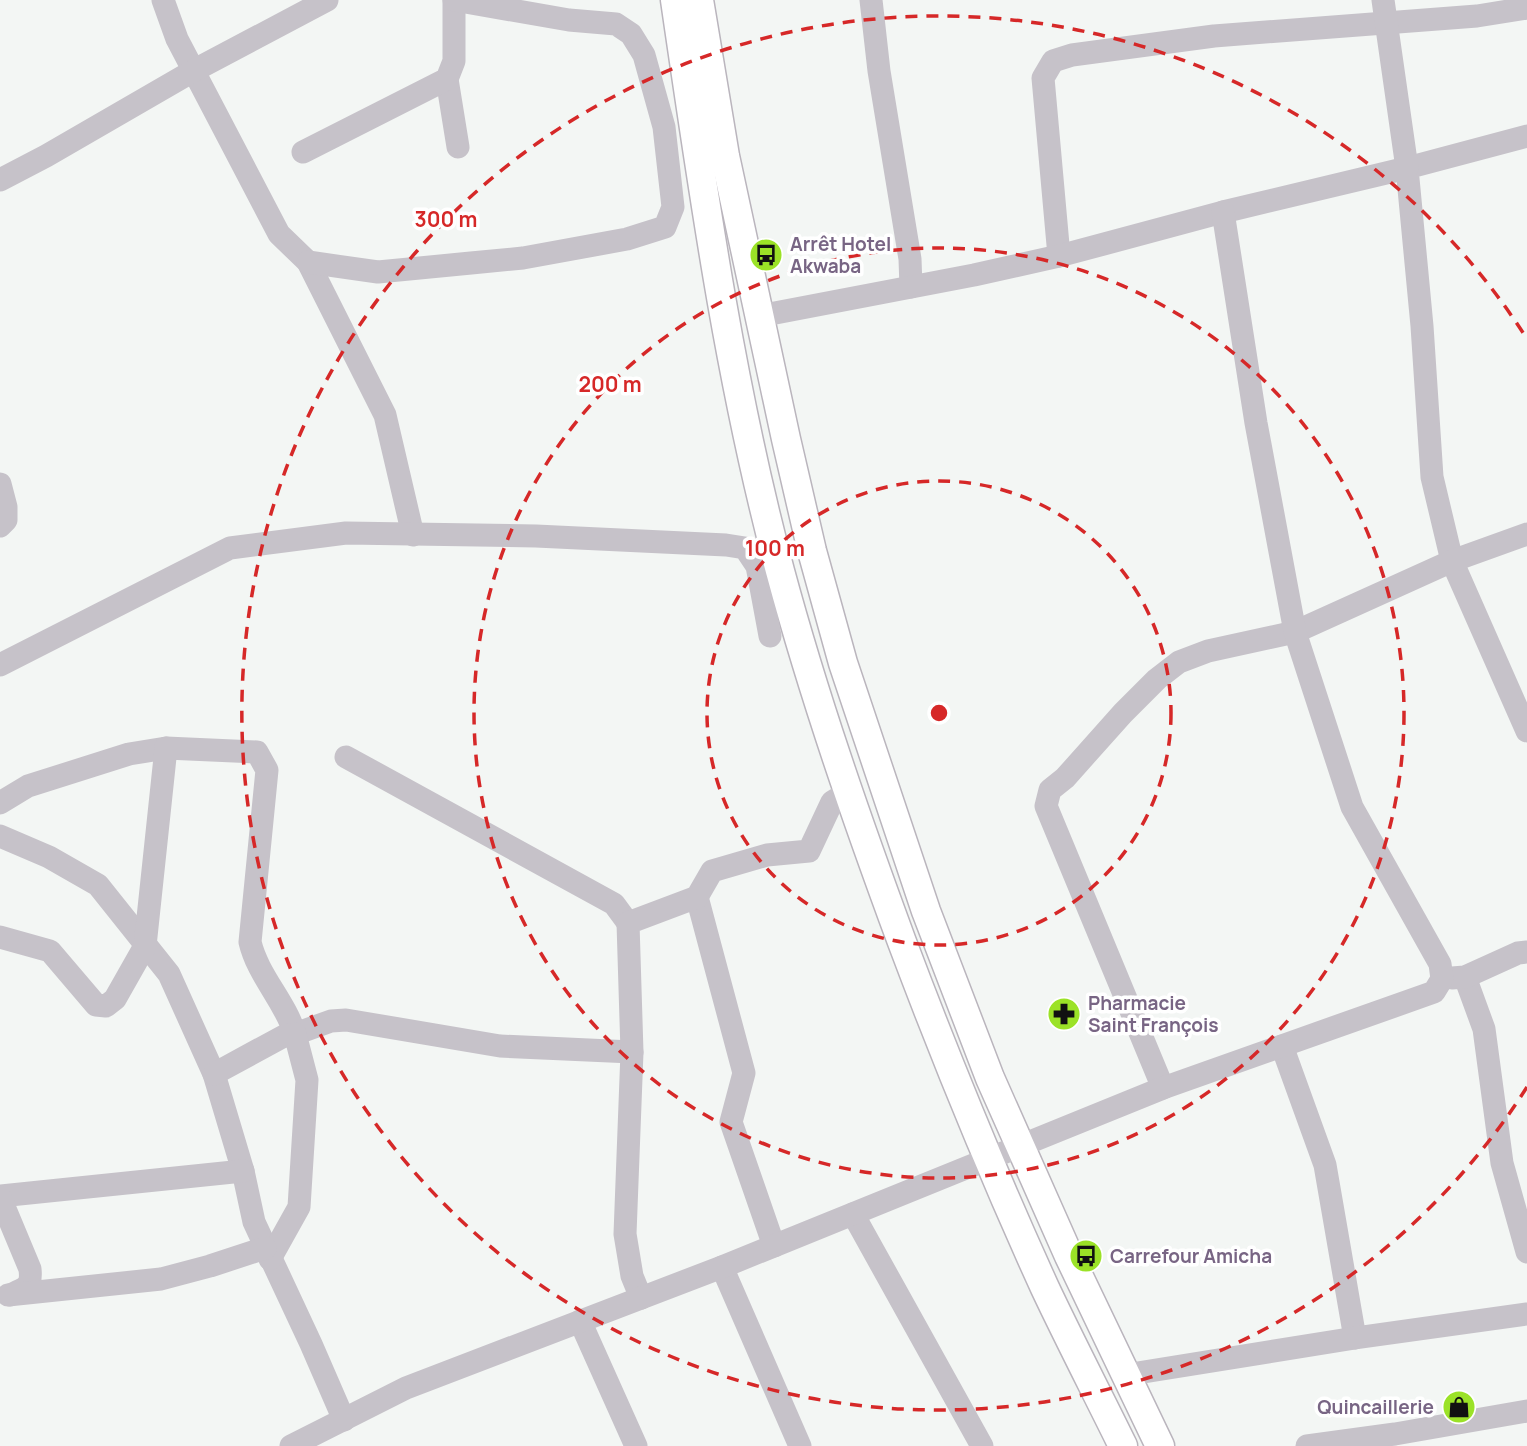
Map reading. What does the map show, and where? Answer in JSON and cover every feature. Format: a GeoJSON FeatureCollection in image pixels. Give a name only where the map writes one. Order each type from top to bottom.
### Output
{"type":"FeatureCollection","features":[{"type":"Feature","properties":{"kind":"main road"},"geometry":{"type":"LineString","coordinates":[[675,0],[713,259],[749,437],[779,569],[822,717],[950,1069],[1046,1289],[1123,1446]]}},
{"type":"Feature","properties":{"kind":"main road"},"geometry":{"type":"LineString","coordinates":[[699,0],[725,156],[759,316],[812,551],[843,663],[926,911],[990,1078],[1019,1148],[1160,1446]]}},
{"type":"Feature","properties":{"kind":"street"},"geometry":{"type":"LineString","coordinates":[[163,0],[177,39],[279,234],[308,262],[385,415],[413,535]]}},
{"type":"Feature","properties":{"kind":"street"},"geometry":{"type":"LineString","coordinates":[[0,180],[193,71],[327,0]]}},
{"type":"Feature","properties":{"kind":"street"},"geometry":{"type":"LineString","coordinates":[[308,262],[378,272],[523,258],[627,239],[665,227],[673,207],[664,127],[644,55],[631,34],[616,24],[569,20],[454,0],[454,61],[447,79],[458,147]]}},
{"type":"Feature","properties":{"kind":"street"},"geometry":{"type":"LineString","coordinates":[[871,0],[879,71],[910,260],[911,287]]}},
{"type":"Feature","properties":{"kind":"street"},"geometry":{"type":"LineString","coordinates":[[1059,256],[1042,78],[1053,61],[1072,55],[1384,11],[1477,16],[1527,8]]}},
{"type":"Feature","properties":{"kind":"street"},"geometry":{"type":"LineString","coordinates":[[1384,11],[1399,99],[1422,326],[1432,478],[1452,561],[1527,731]]}},
{"type":"Feature","properties":{"kind":"street"},"geometry":{"type":"LineString","coordinates":[[303,152],[447,79]]}},
{"type":"Feature","properties":{"kind":"street"},"geometry":{"type":"LineString","coordinates":[[759,316],[1059,256],[1527,136]]}},
{"type":"Feature","properties":{"kind":"street"},"geometry":{"type":"LineString","coordinates":[[1223,212],[1255,423],[1295,632],[1352,807],[1440,964],[1453,978],[1484,1029],[1502,1163],[1527,1252]]}},
{"type":"Feature","properties":{"kind":"street"},"geometry":{"type":"LineString","coordinates":[[0,484],[6,507],[6,520],[0,526]]}},
{"type":"Feature","properties":{"kind":"street"},"geometry":{"type":"LineString","coordinates":[[0,665],[230,548],[346,533],[536,536],[746,548],[757,566],[770,636]]}},
{"type":"Feature","properties":{"kind":"street"},"geometry":{"type":"LineString","coordinates":[[1163,1088],[1046,806],[1051,790],[1157,679],[1179,662],[1208,651],[1295,632],[1452,561],[1527,534]]}},
{"type":"Feature","properties":{"kind":"street"},"geometry":{"type":"LineString","coordinates":[[0,803],[28,786],[130,754],[166,748],[257,752],[267,770],[250,942],[254,960],[290,1019],[307,1080],[299,1208],[268,1253],[161,1279],[4,1296]]}},
{"type":"Feature","properties":{"kind":"street"},"geometry":{"type":"LineString","coordinates":[[0,937],[50,951],[96,1005],[106,1006],[115,999],[145,946],[166,748]]}},
{"type":"Feature","properties":{"kind":"street"},"geometry":{"type":"LineString","coordinates":[[346,757],[614,904],[628,923],[632,1052],[625,1234],[632,1276],[641,1298]]}},
{"type":"Feature","properties":{"kind":"street"},"geometry":{"type":"LineString","coordinates":[[628,923],[696,897],[712,871],[766,855],[809,851],[832,802],[848,792]]}},
{"type":"Feature","properties":{"kind":"street"},"geometry":{"type":"LineString","coordinates":[[0,836],[49,857],[98,885],[169,974],[214,1074],[243,1171],[254,1222],[312,1344],[340,1431]]}},
{"type":"Feature","properties":{"kind":"street"},"geometry":{"type":"LineString","coordinates":[[696,897],[744,1073],[731,1122],[774,1246]]}},
{"type":"Feature","properties":{"kind":"street"},"geometry":{"type":"LineString","coordinates":[[291,1446],[340,1431],[406,1388],[722,1267],[1163,1088],[1434,992],[1453,978],[1527,952]]}},
{"type":"Feature","properties":{"kind":"street"},"geometry":{"type":"LineString","coordinates":[[214,1074],[284,1036],[331,1021],[346,1020],[500,1046],[632,1052]]}},
{"type":"Feature","properties":{"kind":"street"},"geometry":{"type":"LineString","coordinates":[[1282,1046],[1325,1165],[1355,1338]]}},
{"type":"Feature","properties":{"kind":"street"},"geometry":{"type":"LineString","coordinates":[[4,1296],[23,1289],[31,1279],[30,1269],[0,1197],[243,1171]]}},
{"type":"Feature","properties":{"kind":"street"},"geometry":{"type":"LineString","coordinates":[[853,1214],[982,1446]]}},
{"type":"Feature","properties":{"kind":"street"},"geometry":{"type":"LineString","coordinates":[[722,1267],[800,1446]]}},
{"type":"Feature","properties":{"kind":"street"},"geometry":{"type":"LineString","coordinates":[[1125,1375],[1527,1314]]}},
{"type":"Feature","properties":{"kind":"street"},"geometry":{"type":"LineString","coordinates":[[580,1321],[636,1446]]}},
{"type":"Feature","properties":{"kind":"street"},"geometry":{"type":"LineString","coordinates":[[1307,1446],[1527,1411]]}},
{"type":"Feature","properties":{"kind":"place","name":"Arrêt Hotel Akwaba"},"geometry":{"type":"Point","coordinates":[766,255]}},
{"type":"Feature","properties":{"kind":"place","name":"Pharmacie Saint François"},"geometry":{"type":"Point","coordinates":[1064,1014]}},
{"type":"Feature","properties":{"kind":"place","name":"Carrefour Amicha"},"geometry":{"type":"Point","coordinates":[1086,1256]}},
{"type":"Feature","properties":{"kind":"place","name":"Quincaillerie"},"geometry":{"type":"Point","coordinates":[1459,1407]}}]}
